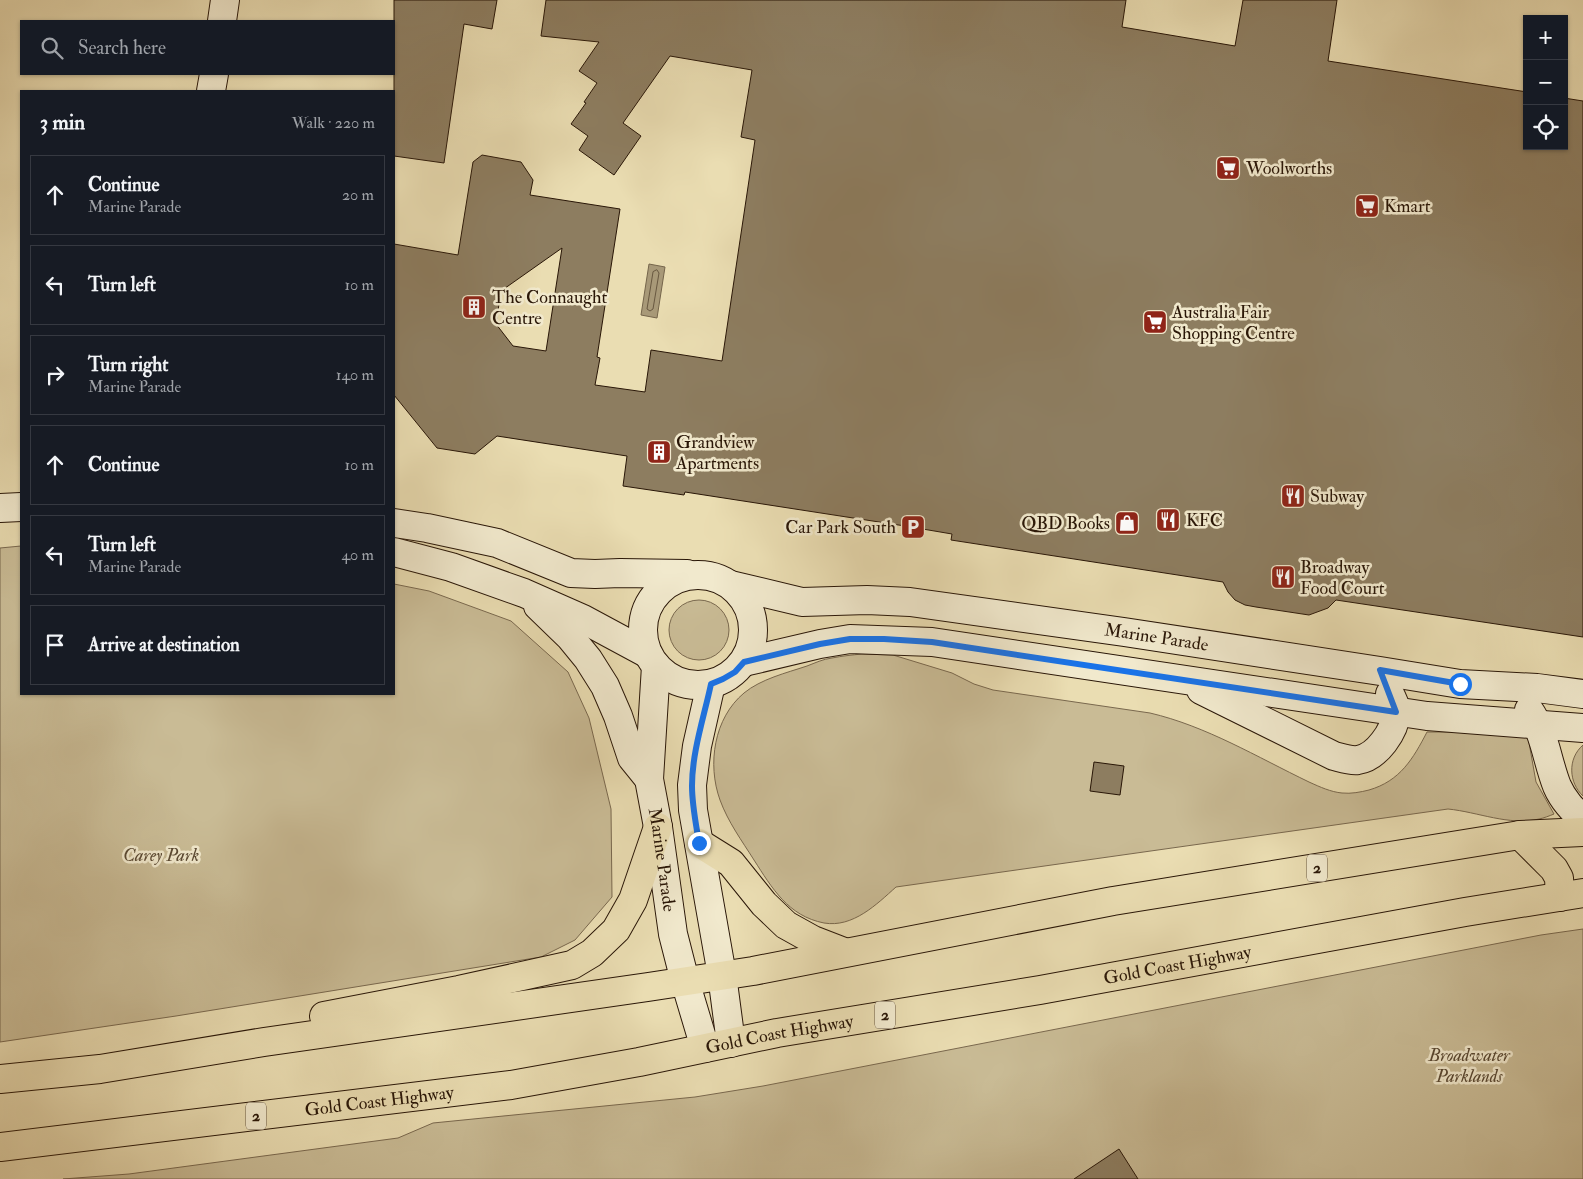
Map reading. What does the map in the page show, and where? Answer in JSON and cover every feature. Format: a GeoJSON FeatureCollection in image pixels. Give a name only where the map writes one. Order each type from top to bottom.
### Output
{"type":"FeatureCollection","features":[{"type":"Feature","properties":{"kind":"highway"},"geometry":{"type":"LineString","coordinates":[[264,1042],[304,1020],[459,990],[572,964],[592,953],[616,930],[633,900],[658,827]]}},
{"type":"Feature","properties":{"kind":"highway","name":"2"},"geometry":{"type":"LineString","coordinates":[[0,1078],[100,1069],[264,1042],[648,987],[722,975],[1114,901],[1520,836],[1583,832]]}},
{"type":"Feature","properties":{"kind":"highway"},"geometry":{"type":"LineString","coordinates":[[1520,836],[1554,869],[1558,878],[1571,895]]}},
{"type":"Feature","properties":{"kind":"highway"},"geometry":{"type":"LineString","coordinates":[[699,843],[731,863],[764,904],[786,925],[813,940],[844,952]]}},
{"type":"Feature","properties":{"kind":"highway","name":"Gold Coast Highway"},"geometry":{"type":"LineString","coordinates":[[0,1147],[511,1084],[639,1062],[777,1033],[1040,990],[1436,917],[1571,895]]}},
{"type":"Feature","properties":{"kind":"street"},"geometry":{"type":"LineString","coordinates":[[222,20],[225,0]]}},
{"type":"Feature","properties":{"kind":"street"},"geometry":{"type":"LineString","coordinates":[[211,90],[214,75]]}},
{"type":"Feature","properties":{"kind":"street"},"geometry":{"type":"LineString","coordinates":[[0,508],[20,507]]}},
{"type":"Feature","properties":{"kind":"street"},"geometry":{"type":"LineString","coordinates":[[395,523],[497,543],[571,573],[706,574],[720,578],[732,585],[744,597],[751,612],[753,630],[751,646],[744,662],[735,672],[723,679],[711,684],[696,686],[681,683],[667,677],[652,660],[583,619],[524,593],[451,567],[395,552]]}},
{"type":"Feature","properties":{"kind":"street"},"geometry":{"type":"LineString","coordinates":[[652,660],[643,638],[643,621],[649,605],[659,591],[672,580],[689,575],[706,574]]}},
{"type":"Feature","properties":{"kind":"street","name":"Marine Parade"},"geometry":{"type":"LineString","coordinates":[[732,585],[802,602],[867,600],[910,602],[1380,670],[1471,686],[1537,688],[1583,694]]}},
{"type":"Feature","properties":{"kind":"street"},"geometry":{"type":"LineString","coordinates":[[524,593],[570,637],[588,659],[605,686],[618,716],[632,758],[649,779]]}},
{"type":"Feature","properties":{"kind":"street"},"geometry":{"type":"LineString","coordinates":[[744,662],[850,639],[932,642],[1396,712],[1583,728]]}},
{"type":"Feature","properties":{"kind":"street","name":"Marine Parade"},"geometry":{"type":"LineString","coordinates":[[652,660],[649,779],[658,827],[673,934],[685,981],[718,1046]]}},
{"type":"Feature","properties":{"kind":"street"},"geometry":{"type":"LineString","coordinates":[[1177,679],[1334,756],[1360,760],[1376,752],[1390,734],[1396,712],[1380,670]]}},
{"type":"Feature","properties":{"kind":"street"},"geometry":{"type":"LineString","coordinates":[[711,684],[697,746],[692,785],[699,843],[722,975],[718,1046]]}},
{"type":"Feature","properties":{"kind":"street"},"geometry":{"type":"LineString","coordinates":[[1471,686],[1503,693],[1521,702],[1529,711],[1538,725],[1558,788],[1569,806],[1583,820]]}},
{"type":"Feature","properties":{"kind":"green space","name":"Carey Park"},"geometry":{"type":"Polygon","coordinates":[[[20,546],[20,695],[395,695],[395,584],[429,591],[511,621],[568,672],[589,718],[611,809],[612,897],[575,940],[541,957],[176,1016],[0,1042],[0,548],[20,546]]]}},
{"type":"Feature","properties":{"kind":"green space"},"geometry":{"type":"Polygon","coordinates":[[[699,600],[715,605],[720,609],[724,614],[729,630],[724,646],[720,651],[715,655],[699,660],[683,655],[678,651],[674,646],[669,630],[674,614],[678,609],[683,605],[699,600]]]}},
{"type":"Feature","properties":{"kind":"green space"},"geometry":{"type":"Polygon","coordinates":[[[862,654],[893,655],[952,673],[974,684],[993,690],[1150,713],[1171,719],[1231,743],[1317,786],[1342,793],[1369,790],[1389,781],[1411,760],[1427,732],[1521,732],[1528,737],[1536,782],[1554,814],[1539,819],[1516,821],[1448,809],[896,887],[873,907],[855,918],[835,924],[824,923],[800,914],[782,899],[767,881],[727,816],[716,786],[714,757],[716,742],[726,715],[734,703],[751,688],[774,677],[822,660],[862,654]]]}},
{"type":"Feature","properties":{"kind":"green space"},"geometry":{"type":"Polygon","coordinates":[[[1583,745],[1583,796],[1575,785],[1572,764],[1574,757],[1583,745]]]}},
{"type":"Feature","properties":{"kind":"green space","name":"Broadwater Parklands"},"geometry":{"type":"Polygon","coordinates":[[[1583,929],[1583,1179],[63,1179],[129,1174],[398,1138],[433,1123],[695,1097],[763,1086],[1541,935],[1583,929]]]}},
{"type":"Feature","properties":{"kind":"water"},"geometry":{"type":"Polygon","coordinates":[[[649,264],[665,267],[657,318],[641,315],[649,264]]]}},
{"type":"Feature","properties":{"kind":"building"},"geometry":{"type":"Polygon","coordinates":[[[394,0],[497,0],[492,29],[464,24],[444,163],[395,156],[394,0]]]}},
{"type":"Feature","properties":{"kind":"building","name":"Australia Fair Shopping Centre"},"geometry":{"type":"Polygon","coordinates":[[[546,0],[1126,0],[1122,27],[1235,46],[1243,0],[1337,0],[1328,61],[1523,91],[1523,150],[1568,150],[1568,99],[1583,101],[1583,637],[1336,600],[1328,608],[1309,615],[1256,607],[1245,605],[1235,600],[1223,582],[951,540],[952,534],[905,526],[685,492],[684,495],[623,486],[627,456],[497,436],[475,454],[437,448],[395,396],[395,244],[458,255],[473,162],[482,155],[521,162],[533,180],[530,195],[620,209],[597,357],[600,358],[595,385],[645,392],[651,350],[722,361],[755,140],[741,137],[752,70],[670,56],[623,123],[641,136],[614,175],[579,150],[588,136],[571,124],[597,83],[579,71],[599,42],[541,36],[546,0]],[[562,248],[501,291],[496,324],[513,346],[546,351],[562,248]]]}},
{"type":"Feature","properties":{"kind":"building"},"geometry":{"type":"Polygon","coordinates":[[[1094,762],[1124,766],[1120,795],[1090,791],[1094,762]]]}},
{"type":"Feature","properties":{"kind":"building"},"geometry":{"type":"Polygon","coordinates":[[[1119,1149],[1138,1179],[1074,1179],[1119,1149]]]}},
{"type":"Feature","properties":{"kind":"place","name":"Woolworths"},"geometry":{"type":"Point","coordinates":[1228,168]}},
{"type":"Feature","properties":{"kind":"place","name":"Kmart"},"geometry":{"type":"Point","coordinates":[1367,206]}},
{"type":"Feature","properties":{"kind":"place","name":"The Connaught Centre"},"geometry":{"type":"Point","coordinates":[474,307]}},
{"type":"Feature","properties":{"kind":"place","name":"Australia Fair Shopping Centre"},"geometry":{"type":"Point","coordinates":[1155,322]}},
{"type":"Feature","properties":{"kind":"place","name":"Grandview Apartments"},"geometry":{"type":"Point","coordinates":[659,452]}},
{"type":"Feature","properties":{"kind":"place","name":"Subway"},"geometry":{"type":"Point","coordinates":[1293,496]}},
{"type":"Feature","properties":{"kind":"place","name":"KFC"},"geometry":{"type":"Point","coordinates":[1168,520]}},
{"type":"Feature","properties":{"kind":"place","name":"QBD Books"},"geometry":{"type":"Point","coordinates":[1127,523]}},
{"type":"Feature","properties":{"kind":"place","name":"Car Park South"},"geometry":{"type":"Point","coordinates":[913,527]}},
{"type":"Feature","properties":{"kind":"place","name":"Broadway Food Court"},"geometry":{"type":"Point","coordinates":[1283,577]}},
{"type":"Feature","properties":{"kind":"route"},"geometry":{"type":"LineString","coordinates":[[699,843],[692,785],[697,746],[711,684],[735,672],[744,662],[820,644],[850,639],[932,642],[1396,712],[1380,670],[1460,684]]}}]}
